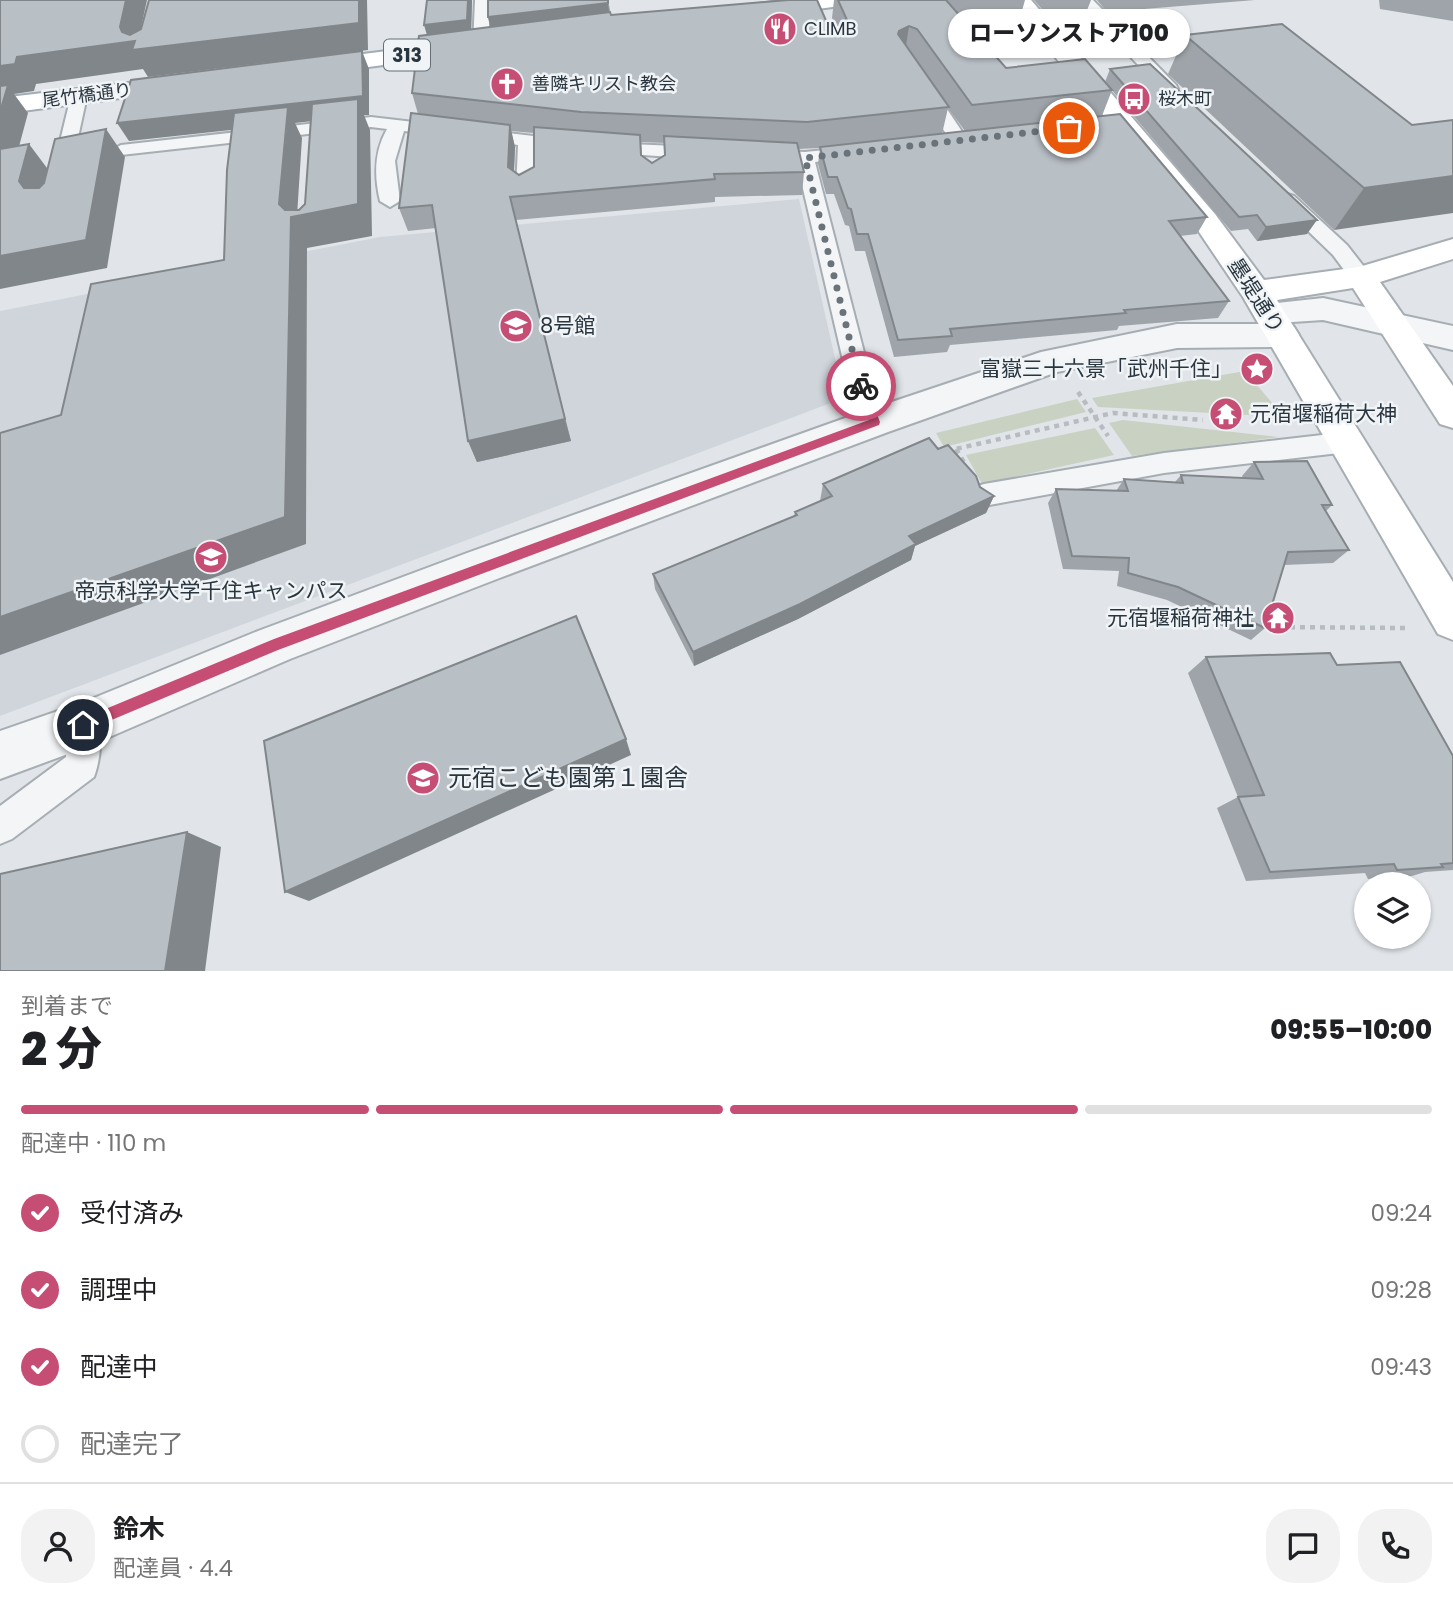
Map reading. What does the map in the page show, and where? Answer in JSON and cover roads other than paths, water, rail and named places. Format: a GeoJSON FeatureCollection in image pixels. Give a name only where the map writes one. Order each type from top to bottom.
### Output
{"type":"FeatureCollection","features":[{"type":"Feature","properties":{"kind":"main road","name":"墨堤通り"},"geometry":{"type":"LineString","coordinates":[[1019,0],[1110,124],[1205,220],[1269,313],[1453,620]]}},
{"type":"Feature","properties":{"kind":"main road"},"geometry":{"type":"LineString","coordinates":[[748,12],[826,4]]}},
{"type":"Feature","properties":{"kind":"main road","name":"313"},"geometry":{"type":"LineString","coordinates":[[288,71],[508,42]]}},
{"type":"Feature","properties":{"kind":"main road","name":"尾竹橋通り"},"geometry":{"type":"LineString","coordinates":[[0,106],[205,81]]}},
{"type":"Feature","properties":{"kind":"main road"},"geometry":{"type":"LineString","coordinates":[[1269,313],[1361,277],[1453,249]]}},
{"type":"Feature","properties":{"kind":"main road"},"geometry":{"type":"LineString","coordinates":[[1361,277],[1453,414]]}},
{"type":"Feature","properties":{"kind":"street"},"geometry":{"type":"LineString","coordinates":[[0,755],[83,725],[287,640],[875,422],[1072,356],[1177,336],[1269,313],[1323,309],[1453,338]]}},
{"type":"Feature","properties":{"kind":"lane"},"geometry":{"type":"LineString","coordinates":[[481,46],[482,0]]}},
{"type":"Feature","properties":{"kind":"lane"},"geometry":{"type":"LineString","coordinates":[[1085,0],[1181,99]]}},
{"type":"Feature","properties":{"kind":"lane"},"geometry":{"type":"LineString","coordinates":[[919,81],[965,138],[932,142]]}},
{"type":"Feature","properties":{"kind":"lane"},"geometry":{"type":"LineString","coordinates":[[59,185],[79,96]]}},
{"type":"Feature","properties":{"kind":"lane"},"geometry":{"type":"LineString","coordinates":[[121,150],[314,135],[371,121],[654,158],[722,154]]}},
{"type":"Feature","properties":{"kind":"lane"},"geometry":{"type":"LineString","coordinates":[[390,201],[383,178],[391,136],[399,124]]}},
{"type":"Feature","properties":{"kind":"lane"},"geometry":{"type":"LineString","coordinates":[[526,190],[527,140]]}},
{"type":"Feature","properties":{"kind":"lane"},"geometry":{"type":"LineString","coordinates":[[750,155],[805,158],[869,150]]}},
{"type":"Feature","properties":{"kind":"lane"},"geometry":{"type":"LineString","coordinates":[[805,158],[864,399],[875,422]]}},
{"type":"Feature","properties":{"kind":"lane"},"geometry":{"type":"LineString","coordinates":[[1277,190],[1339,250],[1361,277]]}},
{"type":"Feature","properties":{"kind":"lane"},"geometry":{"type":"LineString","coordinates":[[984,495],[1164,463],[1348,442]]}},
{"type":"Feature","properties":{"kind":"lane"},"geometry":{"type":"LineString","coordinates":[[0,827],[82,765],[83,725]]}},
{"type":"Feature","properties":{"kind":"place","name":"CLIMB"},"geometry":{"type":"Point","coordinates":[780,29]}},
{"type":"Feature","properties":{"kind":"place","name":"善隣キリスト教会"},"geometry":{"type":"Point","coordinates":[507,84]}},
{"type":"Feature","properties":{"kind":"place","name":"桜木町"},"geometry":{"type":"Point","coordinates":[1134,99]}},
{"type":"Feature","properties":{"kind":"place","name":"ローソンストア100"},"geometry":{"type":"Point","coordinates":[1069,128]}},
{"type":"Feature","properties":{"kind":"place","name":"8号館"},"geometry":{"type":"Point","coordinates":[516,326]}},
{"type":"Feature","properties":{"kind":"place","name":"富嶽三十六景「武州千住」"},"geometry":{"type":"Point","coordinates":[1257,369]}},
{"type":"Feature","properties":{"kind":"place","name":"元宿堰稲荷大神"},"geometry":{"type":"Point","coordinates":[1226,414]}},
{"type":"Feature","properties":{"kind":"place","name":"帝京科学大学千住キャンパス"},"geometry":{"type":"Point","coordinates":[211,557]}},
{"type":"Feature","properties":{"kind":"place","name":"元宿堰稲荷神社"},"geometry":{"type":"Point","coordinates":[1278,618]}},
{"type":"Feature","properties":{"kind":"place","name":"元宿こども園第１園舎"},"geometry":{"type":"Point","coordinates":[423,778]}}]}
